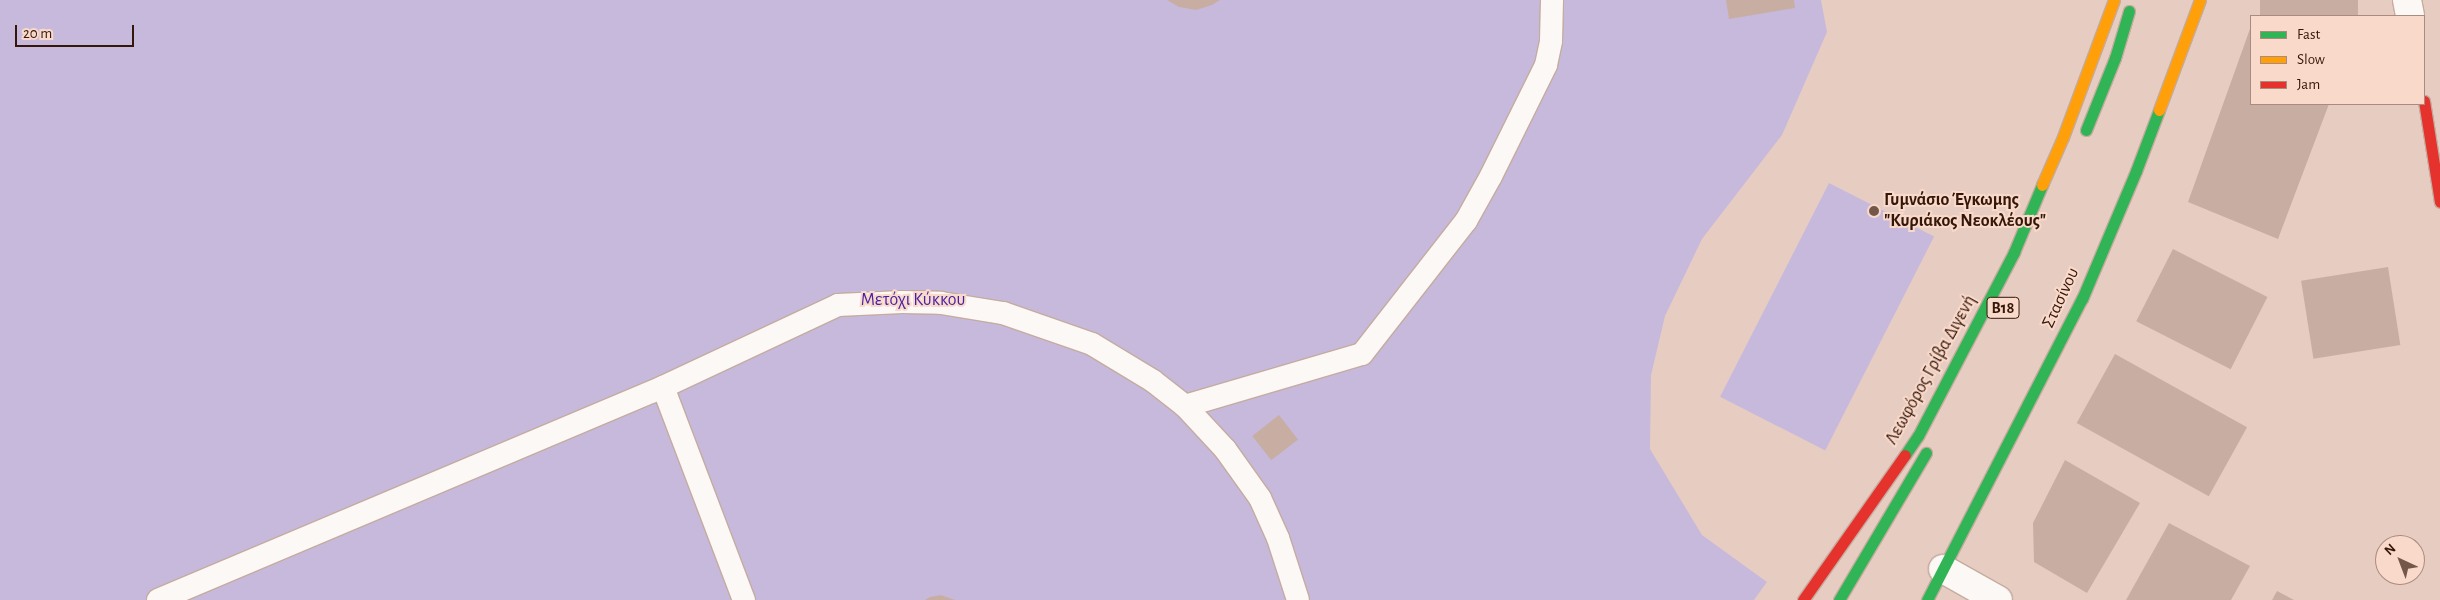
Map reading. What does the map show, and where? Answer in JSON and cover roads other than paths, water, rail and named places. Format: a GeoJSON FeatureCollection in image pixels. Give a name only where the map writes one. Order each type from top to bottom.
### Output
{"type":"FeatureCollection","features":[{"type":"Feature","properties":{"kind":"main road","name":"Λεωφόρος Γρίβα Διγενή"},"geometry":{"type":"LineString","coordinates":[[1803,600],[1918,436],[2014,252],[2063,137],[2114,0]]}},
{"type":"Feature","properties":{"kind":"main road"},"geometry":{"type":"LineString","coordinates":[[2082,139],[2115,58],[2133,0]]}},
{"type":"Feature","properties":{"kind":"main road","name":"Στασίνου"},"geometry":{"type":"LineString","coordinates":[[1927,600],[2082,299],[2136,172],[2200,0]]}},
{"type":"Feature","properties":{"kind":"main road"},"geometry":{"type":"LineString","coordinates":[[2425,105],[2440,202]]}},
{"type":"Feature","properties":{"kind":"main road","name":"Λεωφόρος Γρίβα Διγενή"},"geometry":{"type":"LineString","coordinates":[[1839,600],[1932,444]]}},
{"type":"Feature","properties":{"kind":"street"},"geometry":{"type":"LineString","coordinates":[[2408,0],[2410,15]]}},
{"type":"Feature","properties":{"kind":"street"},"geometry":{"type":"LineString","coordinates":[[1943,570],[1998,600]]}},
{"type":"Feature","properties":{"kind":"lane"},"geometry":{"type":"LineString","coordinates":[[1185,406],[1362,354],[1466,221],[1491,176],[1546,65],[1551,41],[1552,0]]}},
{"type":"Feature","properties":{"kind":"lane"},"geometry":{"type":"LineString","coordinates":[[158,600],[662,387],[838,305],[902,302],[941,303],[1003,313],[1092,344],[1153,381],[1185,406],[1225,449],[1260,498],[1278,538],[1298,600]]}},
{"type":"Feature","properties":{"kind":"lane"},"geometry":{"type":"LineString","coordinates":[[662,387],[744,600]]}},
{"type":"Feature","properties":{"kind":"place","name":"Γυμνάσιο Έγκωμης \"Κυριάκος Νεοκλέους\""},"geometry":{"type":"Point","coordinates":[1874,211]}},
{"type":"Feature","properties":{"kind":"park label","name":"Μετόχι Κύκκου"},"geometry":{"type":"Point","coordinates":[913,300]}}]}
